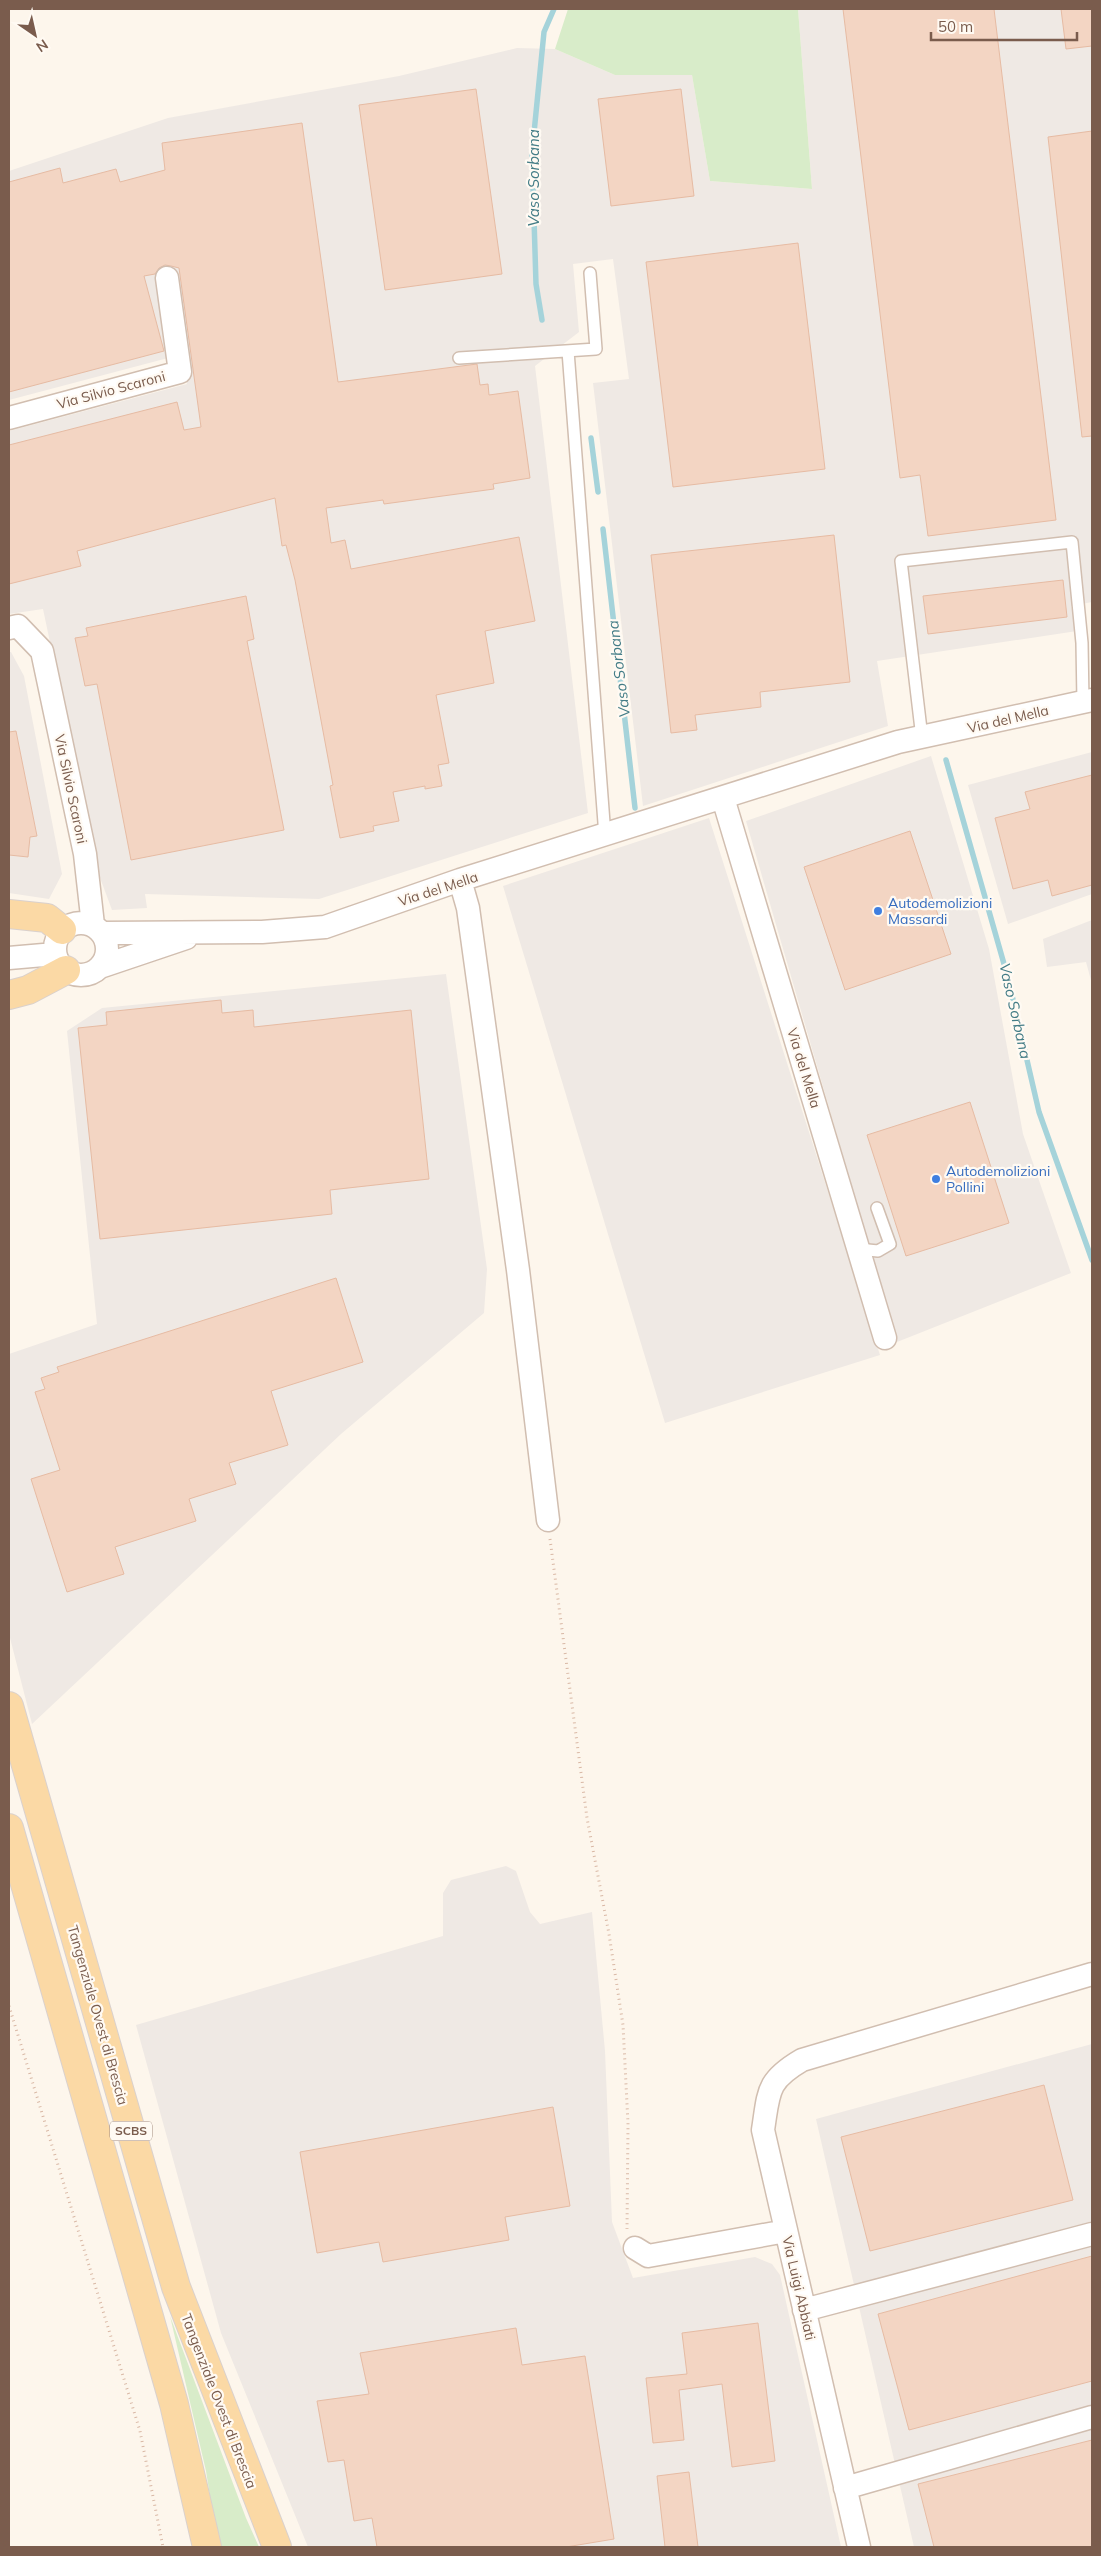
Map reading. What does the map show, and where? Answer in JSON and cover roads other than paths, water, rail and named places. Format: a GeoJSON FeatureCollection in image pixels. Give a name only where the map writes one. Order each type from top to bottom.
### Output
{"type":"FeatureCollection","features":[{"type":"Feature","properties":{"kind":"main road"},"geometry":{"type":"LineString","coordinates":[[9,914],[47,918],[76,939],[28,990],[9,995]]}},
{"type":"Feature","properties":{"kind":"main road","name":"Tangenziale Ovest di Brescia"},"geometry":{"type":"LineString","coordinates":[[9,1706],[176,2287],[277,2547]]}},
{"type":"Feature","properties":{"kind":"main road","name":"SCBS"},"geometry":{"type":"LineString","coordinates":[[9,1828],[174,2404],[207,2547]]}},
{"type":"Feature","properties":{"kind":"street","name":"Via Silvio Scaroni"},"geometry":{"type":"LineString","coordinates":[[9,418],[180,372],[166,278]]}},
{"type":"Feature","properties":{"kind":"street","name":"Via Silvio Scaroni"},"geometry":{"type":"LineString","coordinates":[[9,628],[18,626],[42,651],[85,854],[76,939],[107,950],[100,967]]}},
{"type":"Feature","properties":{"kind":"street","name":"Via del Mella"},"geometry":{"type":"LineString","coordinates":[[9,958],[76,939],[206,931],[262,932],[325,927],[460,880],[605,836],[898,742],[1088,701]]}},
{"type":"Feature","properties":{"kind":"street","name":"Via del Mella"},"geometry":{"type":"LineString","coordinates":[[723,798],[885,1338]]}},
{"type":"Feature","properties":{"kind":"street"},"geometry":{"type":"LineString","coordinates":[[460,880],[468,908],[478,976],[518,1270],[548,1520]]}},
{"type":"Feature","properties":{"kind":"street","name":"Via del Mella"},"geometry":{"type":"LineString","coordinates":[[76,939],[83,975],[100,967],[206,931]]}},
{"type":"Feature","properties":{"kind":"street","name":"Via Luigi Abbiati"},"geometry":{"type":"LineString","coordinates":[[859,2547],[763,2130],[770,2088],[782,2072],[802,2060],[1092,1974]]}},
{"type":"Feature","properties":{"kind":"street"},"geometry":{"type":"LineString","coordinates":[[634,2248],[648,2256],[786,2231]]}},
{"type":"Feature","properties":{"kind":"street"},"geometry":{"type":"LineString","coordinates":[[804,2310],[1092,2234]]}},
{"type":"Feature","properties":{"kind":"street"},"geometry":{"type":"LineString","coordinates":[[845,2488],[1092,2417]]}},
{"type":"Feature","properties":{"kind":"lane"},"geometry":{"type":"LineString","coordinates":[[459,358],[596,348],[590,273]]}},
{"type":"Feature","properties":{"kind":"lane"},"geometry":{"type":"LineString","coordinates":[[568,351],[605,836]]}},
{"type":"Feature","properties":{"kind":"lane"},"geometry":{"type":"LineString","coordinates":[[922,738],[900,561],[1072,542],[1088,701]]}},
{"type":"Feature","properties":{"kind":"lane"},"geometry":{"type":"LineString","coordinates":[[858,1249],[878,1251],[890,1244],[878,1208]]}},
{"type":"Feature","properties":{"kind":"waterway","name":"Vaso Sorbana"},"geometry":{"type":"LineString","coordinates":[[542,320],[536,284],[532,153],[544,32],[554,9]]}},
{"type":"Feature","properties":{"kind":"waterway","name":"Vaso Sorbana"},"geometry":{"type":"LineString","coordinates":[[591,438],[598,492]]}},
{"type":"Feature","properties":{"kind":"waterway","name":"Vaso Sorbana"},"geometry":{"type":"LineString","coordinates":[[603,529],[635,808]]}},
{"type":"Feature","properties":{"kind":"waterway","name":"Vaso Sorbana"},"geometry":{"type":"LineString","coordinates":[[946,760],[1008,978],[1039,1112],[1092,1260]]}},
{"type":"Feature","properties":{"kind":"place","name":"Autodemolizioni Massardi"},"geometry":{"type":"Point","coordinates":[878,911]}},
{"type":"Feature","properties":{"kind":"place","name":"Autodemolizioni Pollini"},"geometry":{"type":"Point","coordinates":[936,1179]}}]}
